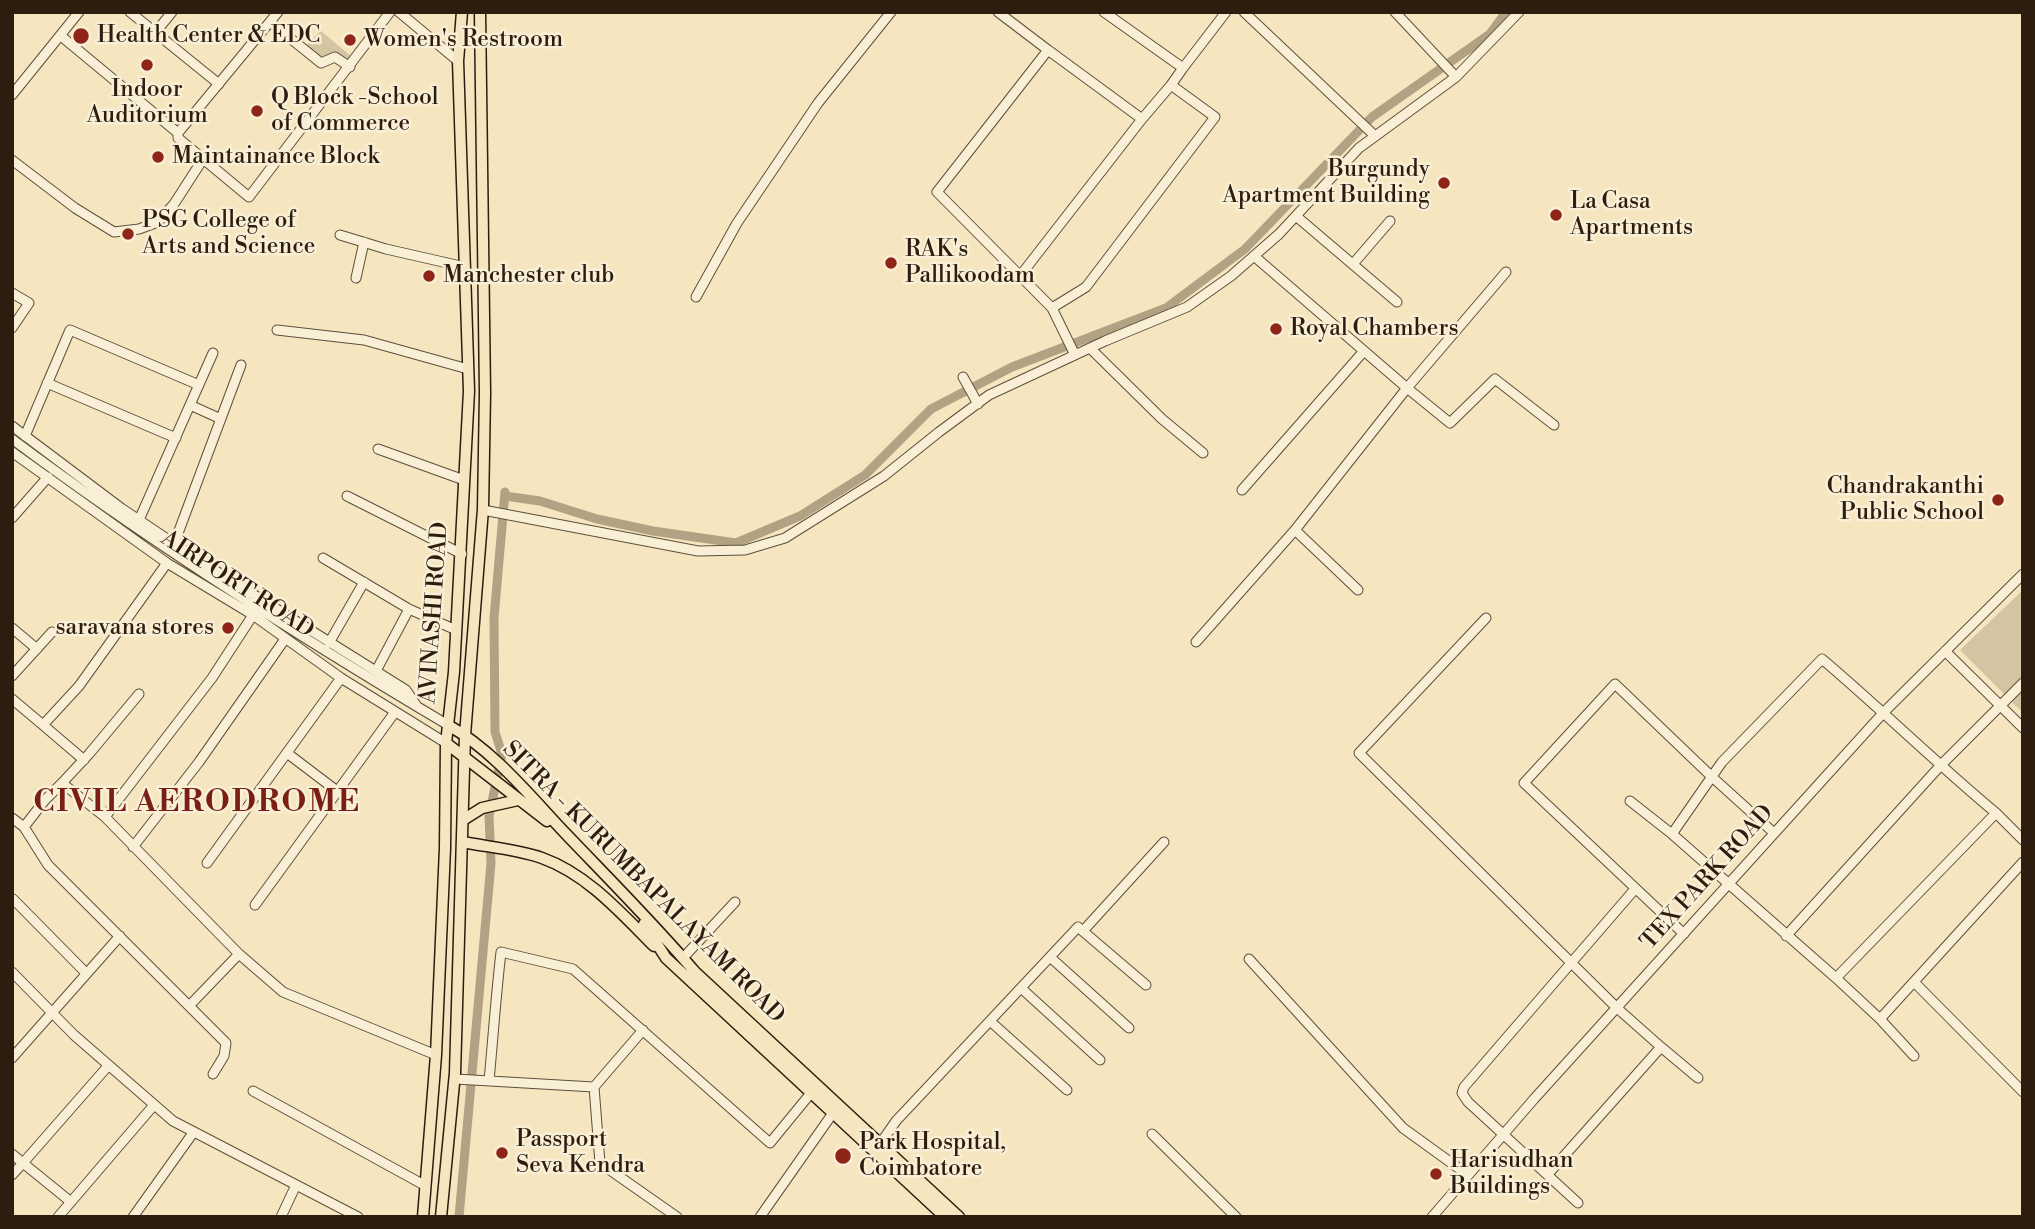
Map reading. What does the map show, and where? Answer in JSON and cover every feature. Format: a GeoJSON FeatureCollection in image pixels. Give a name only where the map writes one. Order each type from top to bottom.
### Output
{"type":"FeatureCollection","features":[{"type":"Feature","properties":{"kind":"main road","name":"AVINASHI ROAD"},"geometry":{"type":"LineString","coordinates":[[422,1217],[436,1055],[445,848],[446,743],[462,554],[469,391],[458,61],[462,12]]}},
{"type":"Feature","properties":{"kind":"main road","name":"AVINASHI ROAD"},"geometry":{"type":"LineString","coordinates":[[441,1217],[455,1077],[467,843],[463,820],[465,735],[483,510],[485,393],[480,12]]}},
{"type":"Feature","properties":{"kind":"main road","name":"SITRA - KURUMBAPALAYAM ROAD"},"geometry":{"type":"LineString","coordinates":[[448,725],[465,735],[511,776],[695,972],[945,1217]]}},
{"type":"Feature","properties":{"kind":"main road","name":"SITRA - KURUMBAPALAYAM ROAD"},"geometry":{"type":"LineString","coordinates":[[446,743],[551,824],[651,932],[668,960],[833,1113],[959,1217]]}},
{"type":"Feature","properties":{"kind":"main road"},"geometry":{"type":"LineString","coordinates":[[463,820],[482,808],[515,798]]}},
{"type":"Feature","properties":{"kind":"main road"},"geometry":{"type":"LineString","coordinates":[[467,843],[542,858],[569,870],[620,911],[668,960],[680,955]]}},
{"type":"Feature","properties":{"kind":"main road"},"geometry":{"type":"LineString","coordinates":[[435,1071],[455,1077]]}},
{"type":"Feature","properties":{"kind":"street"},"geometry":{"type":"LineString","coordinates":[[12,95],[79,12]]}},
{"type":"Feature","properties":{"kind":"street"},"geometry":{"type":"LineString","coordinates":[[130,12],[219,84]]}},
{"type":"Feature","properties":{"kind":"street"},"geometry":{"type":"LineString","coordinates":[[155,33],[173,12]]}},
{"type":"Feature","properties":{"kind":"street"},"geometry":{"type":"LineString","coordinates":[[178,133],[278,12]]}},
{"type":"Feature","properties":{"kind":"street"},"geometry":{"type":"LineString","coordinates":[[61,36],[178,133],[178,138],[249,197],[390,12]]}},
{"type":"Feature","properties":{"kind":"street"},"geometry":{"type":"LineString","coordinates":[[399,12],[458,61]]}},
{"type":"Feature","properties":{"kind":"street"},"geometry":{"type":"LineString","coordinates":[[696,297],[737,223],[818,103],[891,12]]}},
{"type":"Feature","properties":{"kind":"street"},"geometry":{"type":"LineString","coordinates":[[998,12],[1142,119]]}},
{"type":"Feature","properties":{"kind":"street"},"geometry":{"type":"LineString","coordinates":[[1104,12],[1183,68]]}},
{"type":"Feature","properties":{"kind":"street"},"geometry":{"type":"LineString","coordinates":[[1020,276],[1226,12]]}},
{"type":"Feature","properties":{"kind":"street"},"geometry":{"type":"LineString","coordinates":[[1244,12],[1371,133]]}},
{"type":"Feature","properties":{"kind":"street"},"geometry":{"type":"LineString","coordinates":[[1395,12],[1454,74]]}},
{"type":"Feature","properties":{"kind":"street"},"geometry":{"type":"LineString","coordinates":[[483,510],[698,551],[745,550],[785,538],[884,476],[989,396],[1075,354],[1187,307],[1231,276],[1296,216],[1371,133],[1454,74],[1519,12]]}},
{"type":"Feature","properties":{"kind":"street"},"geometry":{"type":"LineString","coordinates":[[270,22],[321,63],[335,57],[350,67]]}},
{"type":"Feature","properties":{"kind":"street"},"geometry":{"type":"LineString","coordinates":[[1048,50],[937,192],[1052,308],[1075,354]]}},
{"type":"Feature","properties":{"kind":"street"},"geometry":{"type":"LineString","coordinates":[[1052,308],[1086,287],[1214,117],[1171,85]]}},
{"type":"Feature","properties":{"kind":"street"},"geometry":{"type":"LineString","coordinates":[[12,160],[75,208],[114,232],[139,229],[158,222],[174,204],[203,159]]}},
{"type":"Feature","properties":{"kind":"street"},"geometry":{"type":"LineString","coordinates":[[1296,216],[1397,302]]}},
{"type":"Feature","properties":{"kind":"street"},"geometry":{"type":"LineString","coordinates":[[1353,264],[1390,221]]}},
{"type":"Feature","properties":{"kind":"street"},"geometry":{"type":"LineString","coordinates":[[340,236],[465,267]]}},
{"type":"Feature","properties":{"kind":"street"},"geometry":{"type":"LineString","coordinates":[[356,278],[365,243]]}},
{"type":"Feature","properties":{"kind":"street"},"geometry":{"type":"LineString","coordinates":[[1254,256],[1450,423],[1495,379],[1554,425]]}},
{"type":"Feature","properties":{"kind":"street"},"geometry":{"type":"LineString","coordinates":[[1196,642],[1294,530],[1407,388],[1506,272]]}},
{"type":"Feature","properties":{"kind":"street"},"geometry":{"type":"LineString","coordinates":[[12,293],[29,303],[12,328]]}},
{"type":"Feature","properties":{"kind":"street"},"geometry":{"type":"LineString","coordinates":[[25,436],[70,330],[199,385]]}},
{"type":"Feature","properties":{"kind":"street"},"geometry":{"type":"LineString","coordinates":[[277,330],[364,340],[468,369]]}},
{"type":"Feature","properties":{"kind":"street"},"geometry":{"type":"LineString","coordinates":[[1090,348],[1162,419],[1203,453]]}},
{"type":"Feature","properties":{"kind":"street"},"geometry":{"type":"LineString","coordinates":[[1242,490],[1364,351]]}},
{"type":"Feature","properties":{"kind":"street"},"geometry":{"type":"LineString","coordinates":[[139,520],[213,353]]}},
{"type":"Feature","properties":{"kind":"street"},"geometry":{"type":"LineString","coordinates":[[174,544],[241,365]]}},
{"type":"Feature","properties":{"kind":"street"},"geometry":{"type":"LineString","coordinates":[[965,380],[978,404]]}},
{"type":"Feature","properties":{"kind":"street"},"geometry":{"type":"LineString","coordinates":[[47,383],[176,438]]}},
{"type":"Feature","properties":{"kind":"street"},"geometry":{"type":"LineString","coordinates":[[190,405],[221,419]]}},
{"type":"Feature","properties":{"kind":"street"},"geometry":{"type":"LineString","coordinates":[[12,426],[174,544],[406,690],[417,706]]}},
{"type":"Feature","properties":{"kind":"street","name":"AIRPORT ROAD"},"geometry":{"type":"LineString","coordinates":[[12,439],[144,534],[448,725]]}},
{"type":"Feature","properties":{"kind":"street"},"geometry":{"type":"LineString","coordinates":[[378,449],[464,480]]}},
{"type":"Feature","properties":{"kind":"street","name":"AIRPORT ROAD"},"geometry":{"type":"LineString","coordinates":[[12,452],[167,563],[253,615],[341,678],[446,743]]}},
{"type":"Feature","properties":{"kind":"street"},"geometry":{"type":"LineString","coordinates":[[12,518],[48,477]]}},
{"type":"Feature","properties":{"kind":"street"},"geometry":{"type":"LineString","coordinates":[[347,496],[462,554]]}},
{"type":"Feature","properties":{"kind":"street"},"geometry":{"type":"LineString","coordinates":[[1294,530],[1358,590]]}},
{"type":"Feature","properties":{"kind":"street"},"geometry":{"type":"LineString","coordinates":[[323,558],[409,609],[456,630]]}},
{"type":"Feature","properties":{"kind":"street"},"geometry":{"type":"LineString","coordinates":[[43,725],[79,686],[167,563]]}},
{"type":"Feature","properties":{"kind":"street","name":"TEX PARK ROAD"},"geometry":{"type":"LineString","coordinates":[[1433,1217],[1884,712],[2023,574]]}},
{"type":"Feature","properties":{"kind":"street"},"geometry":{"type":"LineString","coordinates":[[329,643],[364,582]]}},
{"type":"Feature","properties":{"kind":"street"},"geometry":{"type":"LineString","coordinates":[[376,671],[409,609]]}},
{"type":"Feature","properties":{"kind":"street"},"geometry":{"type":"LineString","coordinates":[[105,817],[212,678],[253,615]]}},
{"type":"Feature","properties":{"kind":"street"},"geometry":{"type":"LineString","coordinates":[[1486,618],[1359,753],[1617,1008],[1698,1078]]}},
{"type":"Feature","properties":{"kind":"street"},"geometry":{"type":"LineString","coordinates":[[12,628],[37,649]]}},
{"type":"Feature","properties":{"kind":"street"},"geometry":{"type":"LineString","coordinates":[[12,676],[52,632]]}},
{"type":"Feature","properties":{"kind":"street"},"geometry":{"type":"LineString","coordinates":[[133,847],[199,762],[285,639]]}},
{"type":"Feature","properties":{"kind":"street"},"geometry":{"type":"LineString","coordinates":[[1945,651],[2023,728]]}},
{"type":"Feature","properties":{"kind":"street"},"geometry":{"type":"LineString","coordinates":[[1672,834],[1711,776],[1822,659],[2023,839]]}},
{"type":"Feature","properties":{"kind":"street"},"geometry":{"type":"LineString","coordinates":[[208,863],[341,678]]}},
{"type":"Feature","properties":{"kind":"street"},"geometry":{"type":"LineString","coordinates":[[1786,936],[1940,766],[2023,683]]}},
{"type":"Feature","properties":{"kind":"street"},"geometry":{"type":"LineString","coordinates":[[1684,934],[1524,783],[1615,684],[1774,833]]}},
{"type":"Feature","properties":{"kind":"street"},"geometry":{"type":"LineString","coordinates":[[24,827],[139,694]]}},
{"type":"Feature","properties":{"kind":"street"},"geometry":{"type":"LineString","coordinates":[[12,699],[84,760]]}},
{"type":"Feature","properties":{"kind":"street"},"geometry":{"type":"LineString","coordinates":[[255,905],[395,712]]}},
{"type":"Feature","properties":{"kind":"street"},"geometry":{"type":"LineString","coordinates":[[287,753],[337,791]]}},
{"type":"Feature","properties":{"kind":"street"},"geometry":{"type":"LineString","coordinates":[[62,783],[105,817],[239,954],[283,992],[436,1055]]}},
{"type":"Feature","properties":{"kind":"street"},"geometry":{"type":"LineString","coordinates":[[1630,801],[1672,834],[1836,978],[1880,1019],[1914,1056]]}},
{"type":"Feature","properties":{"kind":"street"},"geometry":{"type":"LineString","coordinates":[[1836,978],[1996,813]]}},
{"type":"Feature","properties":{"kind":"street"},"geometry":{"type":"LineString","coordinates":[[12,818],[24,827],[48,865],[226,1043],[224,1056],[213,1074]]}},
{"type":"Feature","properties":{"kind":"street"},"geometry":{"type":"LineString","coordinates":[[1083,931],[1164,842]]}},
{"type":"Feature","properties":{"kind":"street"},"geometry":{"type":"LineString","coordinates":[[1880,1019],[2023,862]]}},
{"type":"Feature","properties":{"kind":"street"},"geometry":{"type":"LineString","coordinates":[[1578,1203],[1468,1102],[1462,1093],[1464,1087],[1635,890]]}},
{"type":"Feature","properties":{"kind":"street"},"geometry":{"type":"LineString","coordinates":[[13,899],[86,973]]}},
{"type":"Feature","properties":{"kind":"street"},"geometry":{"type":"LineString","coordinates":[[680,955],[735,902]]}},
{"type":"Feature","properties":{"kind":"street"},"geometry":{"type":"LineString","coordinates":[[877,1148],[896,1122],[1078,928],[1146,985]]}},
{"type":"Feature","properties":{"kind":"street"},"geometry":{"type":"LineString","coordinates":[[12,1058],[120,936]]}},
{"type":"Feature","properties":{"kind":"street"},"geometry":{"type":"LineString","coordinates":[[488,1081],[501,951],[573,969],[770,1143],[811,1093]]}},
{"type":"Feature","properties":{"kind":"street"},"geometry":{"type":"LineString","coordinates":[[190,1005],[239,954]]}},
{"type":"Feature","properties":{"kind":"street"},"geometry":{"type":"LineString","coordinates":[[1050,957],[1129,1028]]}},
{"type":"Feature","properties":{"kind":"street"},"geometry":{"type":"LineString","coordinates":[[1249,959],[1403,1128],[1468,1175]]}},
{"type":"Feature","properties":{"kind":"street"},"geometry":{"type":"LineString","coordinates":[[12,972],[108,1066],[173,1122],[296,1185],[345,1214],[358,1217]]}},
{"type":"Feature","properties":{"kind":"street"},"geometry":{"type":"LineString","coordinates":[[1914,982],[2023,1092]]}},
{"type":"Feature","properties":{"kind":"street"},"geometry":{"type":"LineString","coordinates":[[1021,988],[1100,1060]]}},
{"type":"Feature","properties":{"kind":"street"},"geometry":{"type":"LineString","coordinates":[[990,1021],[1067,1090]]}},
{"type":"Feature","properties":{"kind":"street"},"geometry":{"type":"LineString","coordinates":[[643,1030],[594,1087],[600,1163],[677,1217]]}},
{"type":"Feature","properties":{"kind":"street"},"geometry":{"type":"LineString","coordinates":[[1548,1174],[1661,1047]]}},
{"type":"Feature","properties":{"kind":"street"},"geometry":{"type":"LineString","coordinates":[[12,1175],[108,1066]]}},
{"type":"Feature","properties":{"kind":"street"},"geometry":{"type":"LineString","coordinates":[[455,1077],[594,1087]]}},
{"type":"Feature","properties":{"kind":"street"},"geometry":{"type":"LineString","coordinates":[[253,1091],[425,1185]]}},
{"type":"Feature","properties":{"kind":"street"},"geometry":{"type":"LineString","coordinates":[[58,1217],[154,1105]]}},
{"type":"Feature","properties":{"kind":"street"},"geometry":{"type":"LineString","coordinates":[[760,1217],[833,1113]]}},
{"type":"Feature","properties":{"kind":"street"},"geometry":{"type":"LineString","coordinates":[[133,1217],[193,1133]]}},
{"type":"Feature","properties":{"kind":"street"},"geometry":{"type":"LineString","coordinates":[[1152,1134],[1236,1217]]}},
{"type":"Feature","properties":{"kind":"street"},"geometry":{"type":"LineString","coordinates":[[12,1154],[71,1202]]}},
{"type":"Feature","properties":{"kind":"street"},"geometry":{"type":"LineString","coordinates":[[281,1217],[296,1185]]}},
{"type":"Feature","properties":{"kind":"shaded area"},"geometry":{"type":"Polygon","coordinates":[[[321,31],[353,58],[349,62],[336,53],[325,60],[305,46],[321,31]]]}},
{"type":"Feature","properties":{"kind":"shaded area"},"geometry":{"type":"Polygon","coordinates":[[[2023,590],[2023,713],[1960,650],[2023,590]]]}},
{"type":"Feature","properties":{"kind":"waterway"},"geometry":{"type":"LineString","coordinates":[[505,496],[540,501],[597,519],[653,531],[736,543],[800,516],[865,475],[931,409],[1012,367],[1166,308],[1245,249],[1372,117],[1490,34],[1506,12]]}},
{"type":"Feature","properties":{"kind":"waterway"},"geometry":{"type":"LineString","coordinates":[[459,1217],[491,863],[489,816],[502,754],[495,732],[494,618],[505,492]]}},
{"type":"Feature","properties":{"kind":"place","name":"Health Center & EDC"},"geometry":{"type":"Point","coordinates":[81,36]}},
{"type":"Feature","properties":{"kind":"place","name":"Women's Restroom"},"geometry":{"type":"Point","coordinates":[350,40]}},
{"type":"Feature","properties":{"kind":"place","name":"Indoor Auditorium"},"geometry":{"type":"Point","coordinates":[147,65]}},
{"type":"Feature","properties":{"kind":"place","name":"Q Block -School of Commerce"},"geometry":{"type":"Point","coordinates":[257,111]}},
{"type":"Feature","properties":{"kind":"place","name":"Maintainance Block"},"geometry":{"type":"Point","coordinates":[158,157]}},
{"type":"Feature","properties":{"kind":"place","name":"Burgundy Apartment Building"},"geometry":{"type":"Point","coordinates":[1444,183]}},
{"type":"Feature","properties":{"kind":"place","name":"La Casa Apartments"},"geometry":{"type":"Point","coordinates":[1556,215]}},
{"type":"Feature","properties":{"kind":"place","name":"PSG College of Arts and Science"},"geometry":{"type":"Point","coordinates":[128,234]}},
{"type":"Feature","properties":{"kind":"place","name":"RAK's Pallikoodam"},"geometry":{"type":"Point","coordinates":[891,263]}},
{"type":"Feature","properties":{"kind":"place","name":"Manchester club"},"geometry":{"type":"Point","coordinates":[429,276]}},
{"type":"Feature","properties":{"kind":"place","name":"Royal Chambers"},"geometry":{"type":"Point","coordinates":[1276,329]}},
{"type":"Feature","properties":{"kind":"place","name":"Chandrakanthi Public School"},"geometry":{"type":"Point","coordinates":[1998,500]}},
{"type":"Feature","properties":{"kind":"place","name":"saravana stores"},"geometry":{"type":"Point","coordinates":[228,628]}},
{"type":"Feature","properties":{"kind":"place","name":"Passport Seva Kendra"},"geometry":{"type":"Point","coordinates":[502,1153]}},
{"type":"Feature","properties":{"kind":"place","name":"Park Hospital, Coimbatore"},"geometry":{"type":"Point","coordinates":[843,1156]}},
{"type":"Feature","properties":{"kind":"place","name":"Harisudhan Buildings"},"geometry":{"type":"Point","coordinates":[1436,1174]}},
{"type":"Feature","properties":{"kind":"district","name":"CIVIL AERODROME"},"geometry":{"type":"Point","coordinates":[197,804]}}]}
